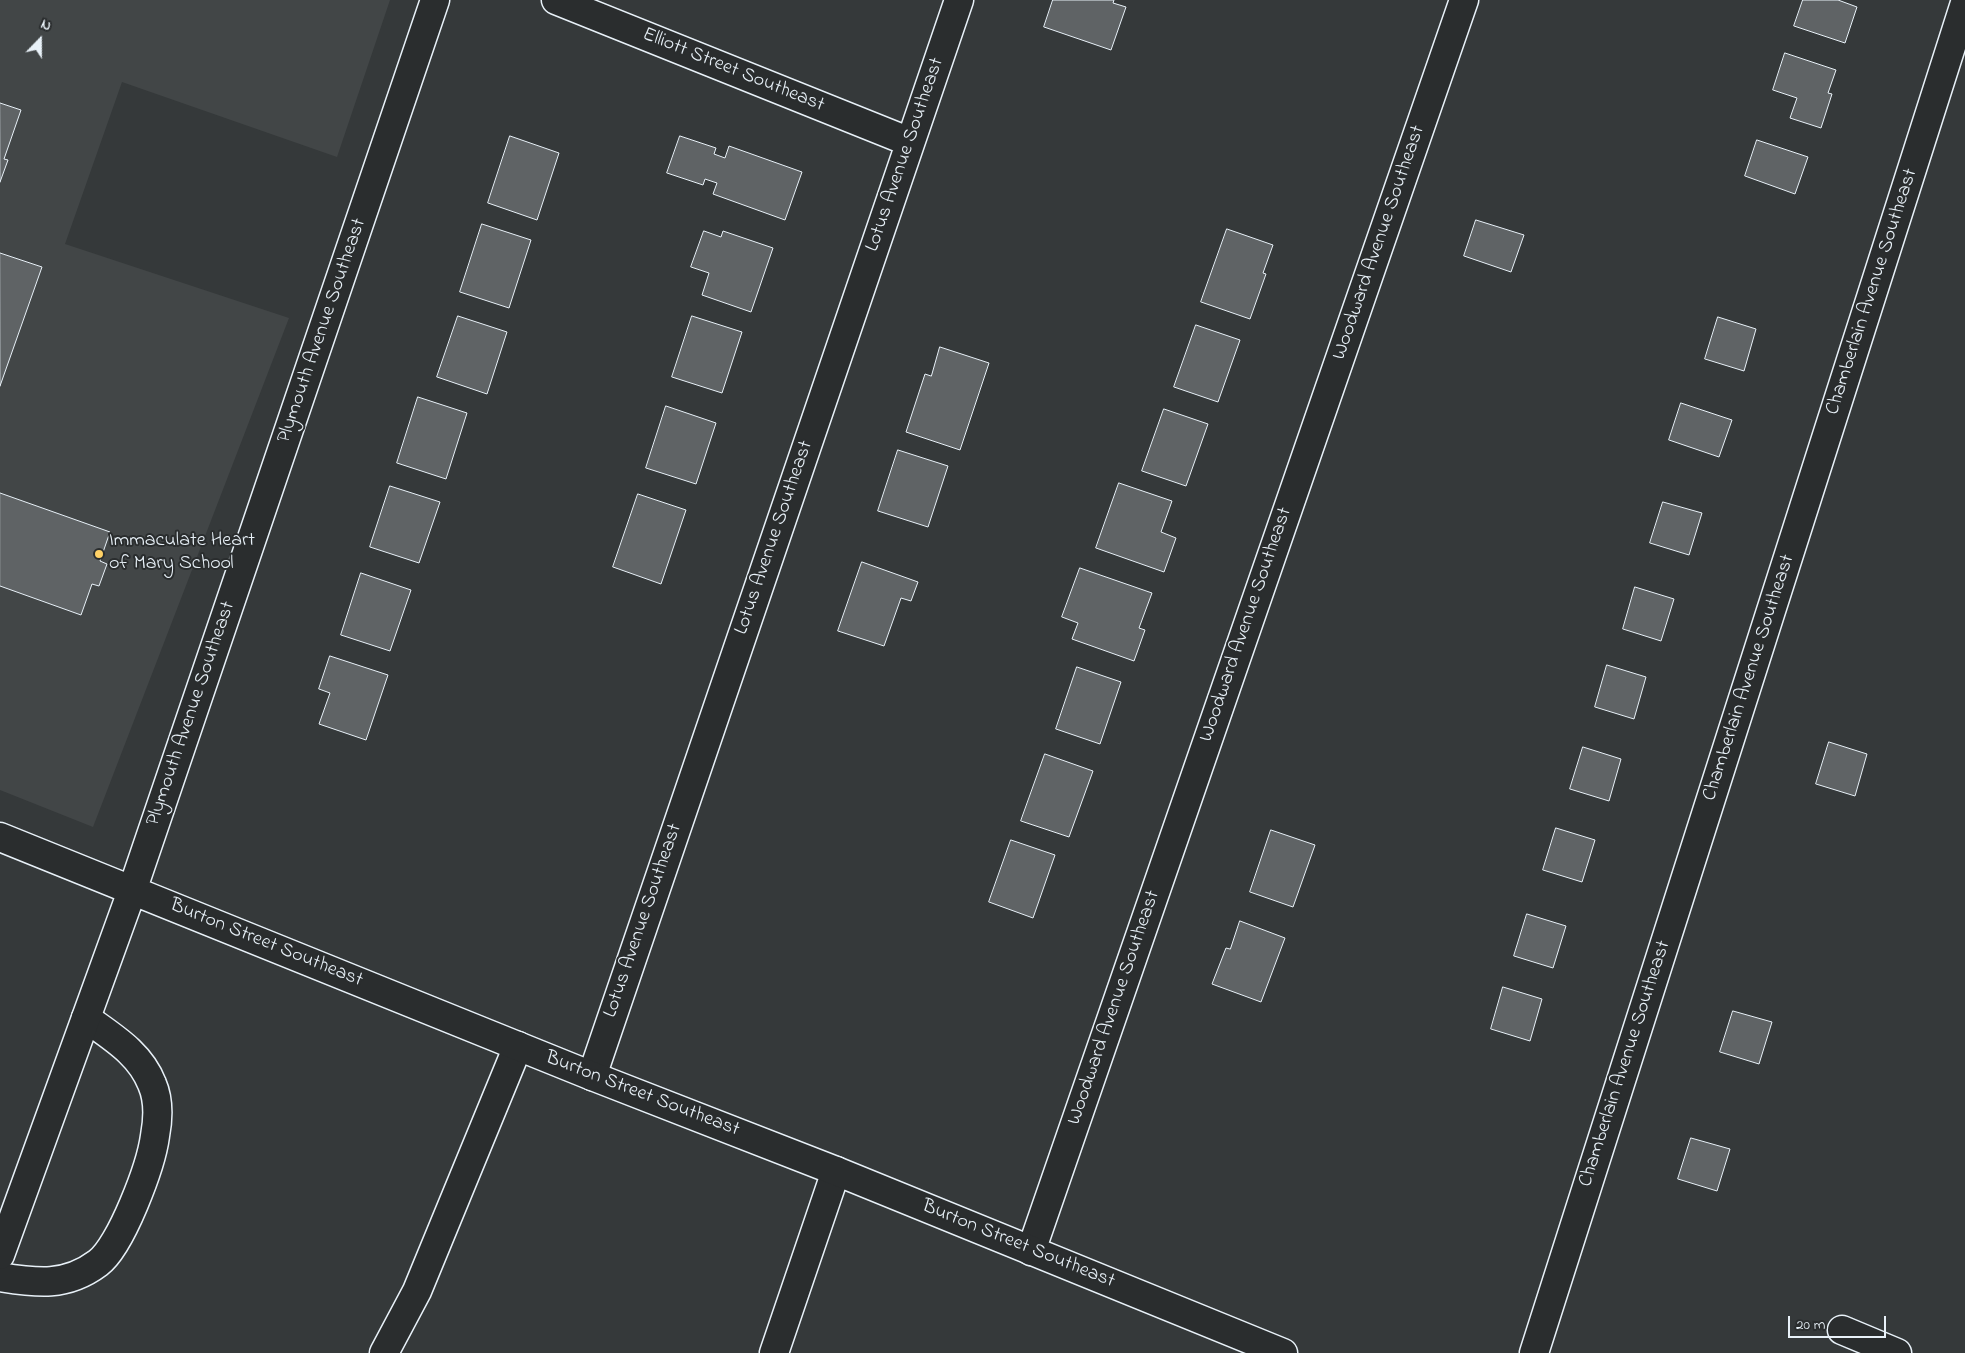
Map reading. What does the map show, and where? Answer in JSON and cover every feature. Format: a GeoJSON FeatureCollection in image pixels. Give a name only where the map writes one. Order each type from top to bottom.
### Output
{"type":"FeatureCollection","features":[{"type":"Feature","properties":{"kind":"street","name":"Plymouth Avenue Southeast"},"geometry":{"type":"LineString","coordinates":[[0,1255],[132,891],[436,0]]}},
{"type":"Feature","properties":{"kind":"street","name":"Elliott Street Southeast"},"geometry":{"type":"LineString","coordinates":[[556,0],[910,142]]}},
{"type":"Feature","properties":{"kind":"street","name":"Lotus Avenue Southeast"},"geometry":{"type":"LineString","coordinates":[[592,1076],[959,0]]}},
{"type":"Feature","properties":{"kind":"street","name":"Woodward Avenue Southeast"},"geometry":{"type":"LineString","coordinates":[[1031,1251],[1464,0]]}},
{"type":"Feature","properties":{"kind":"street","name":"Chamberlain Avenue Southeast"},"geometry":{"type":"LineString","coordinates":[[1534,1353],[1965,3]]}},
{"type":"Feature","properties":{"kind":"street","name":"Burton Street Southeast"},"geometry":{"type":"LineString","coordinates":[[0,836],[592,1076],[836,1171],[1283,1353]]}},
{"type":"Feature","properties":{"kind":"street"},"geometry":{"type":"LineString","coordinates":[[0,1277],[31,1282],[58,1282],[77,1275],[98,1263],[110,1250],[133,1206],[151,1154],[155,1136],[156,1101],[150,1079],[143,1066],[123,1045],[86,1018]]}},
{"type":"Feature","properties":{"kind":"street"},"geometry":{"type":"LineString","coordinates":[[384,1353],[417,1291],[518,1046]]}},
{"type":"Feature","properties":{"kind":"street"},"geometry":{"type":"LineString","coordinates":[[774,1353],[836,1171]]}},
{"type":"Feature","properties":{"kind":"street"},"geometry":{"type":"LineString","coordinates":[[1842,1330],[1897,1353]]}},
{"type":"Feature","properties":{"kind":"shaded area","name":"Immaculate Heart of Mary School"},"geometry":{"type":"Polygon","coordinates":[[[0,0],[390,0],[337,157],[122,82],[65,244],[289,318],[93,827],[0,790],[0,0]]]}},
{"type":"Feature","properties":{"kind":"building"},"geometry":{"type":"Polygon","coordinates":[[[1053,0],[1114,0],[1113,3],[1126,7],[1111,50],[1044,27],[1053,0]]]}},
{"type":"Feature","properties":{"kind":"building"},"geometry":{"type":"Polygon","coordinates":[[[1803,0],[1838,0],[1857,7],[1845,43],[1794,26],[1803,0]]]}},
{"type":"Feature","properties":{"kind":"building"},"geometry":{"type":"Polygon","coordinates":[[[1785,53],[1836,70],[1828,93],[1832,94],[1821,128],[1790,118],[1797,98],[1773,90],[1785,53]]]}},
{"type":"Feature","properties":{"kind":"building"},"geometry":{"type":"Polygon","coordinates":[[[0,103],[21,110],[4,159],[8,160],[0,182],[0,103]]]}},
{"type":"Feature","properties":{"kind":"building"},"geometry":{"type":"Polygon","coordinates":[[[510,136],[559,153],[537,220],[488,203],[510,136]]]}},
{"type":"Feature","properties":{"kind":"building"},"geometry":{"type":"Polygon","coordinates":[[[680,136],[716,148],[714,154],[725,158],[729,146],[802,172],[785,220],[713,194],[717,183],[705,179],[703,185],[667,173],[680,136]]]}},
{"type":"Feature","properties":{"kind":"building"},"geometry":{"type":"Polygon","coordinates":[[[1757,140],[1808,157],[1795,194],[1745,176],[1757,140]]]}},
{"type":"Feature","properties":{"kind":"building"},"geometry":{"type":"Polygon","coordinates":[[[1476,220],[1524,235],[1511,272],[1464,256],[1476,220]]]}},
{"type":"Feature","properties":{"kind":"building"},"geometry":{"type":"Polygon","coordinates":[[[482,224],[531,240],[509,308],[460,292],[482,224]]]}},
{"type":"Feature","properties":{"kind":"building"},"geometry":{"type":"Polygon","coordinates":[[[1227,229],[1273,245],[1263,273],[1266,274],[1250,319],[1201,302],[1227,229]]]}},
{"type":"Feature","properties":{"kind":"building"},"geometry":{"type":"Polygon","coordinates":[[[704,231],[721,237],[723,231],[773,248],[751,312],[702,295],[709,273],[691,267],[704,231]]]}},
{"type":"Feature","properties":{"kind":"building"},"geometry":{"type":"Polygon","coordinates":[[[0,253],[42,267],[0,386],[0,253]]]}},
{"type":"Feature","properties":{"kind":"building"},"geometry":{"type":"Polygon","coordinates":[[[458,316],[507,332],[487,394],[437,377],[458,316]]]}},
{"type":"Feature","properties":{"kind":"building"},"geometry":{"type":"Polygon","coordinates":[[[692,316],[742,332],[722,393],[672,377],[692,316]]]}},
{"type":"Feature","properties":{"kind":"building"},"geometry":{"type":"Polygon","coordinates":[[[1718,317],[1756,329],[1744,371],[1705,359],[1718,317]]]}},
{"type":"Feature","properties":{"kind":"building"},"geometry":{"type":"Polygon","coordinates":[[[1196,325],[1240,340],[1218,402],[1174,387],[1196,325]]]}},
{"type":"Feature","properties":{"kind":"building"},"geometry":{"type":"Polygon","coordinates":[[[940,347],[989,363],[960,450],[906,432],[925,374],[931,376],[940,347]]]}},
{"type":"Feature","properties":{"kind":"building"},"geometry":{"type":"Polygon","coordinates":[[[418,397],[467,413],[446,479],[397,463],[418,397]]]}},
{"type":"Feature","properties":{"kind":"building"},"geometry":{"type":"Polygon","coordinates":[[[1681,403],[1732,420],[1719,457],[1669,440],[1681,403]]]}},
{"type":"Feature","properties":{"kind":"building"},"geometry":{"type":"Polygon","coordinates":[[[666,406],[716,423],[696,484],[646,468],[666,406]]]}},
{"type":"Feature","properties":{"kind":"building"},"geometry":{"type":"Polygon","coordinates":[[[1164,409],[1208,424],[1186,486],[1142,471],[1164,409]]]}},
{"type":"Feature","properties":{"kind":"building"},"geometry":{"type":"Polygon","coordinates":[[[898,450],[948,466],[928,527],[878,511],[898,450]]]}},
{"type":"Feature","properties":{"kind":"building"},"geometry":{"type":"Polygon","coordinates":[[[1119,483],[1172,501],[1161,532],[1176,538],[1164,572],[1096,548],[1119,483]]]}},
{"type":"Feature","properties":{"kind":"building"},"geometry":{"type":"Polygon","coordinates":[[[390,486],[440,502],[419,563],[370,547],[390,486]]]}},
{"type":"Feature","properties":{"kind":"building"},"geometry":{"type":"Polygon","coordinates":[[[0,493],[110,532],[100,561],[107,564],[99,586],[92,584],[81,615],[0,586],[0,493]]]}},
{"type":"Feature","properties":{"kind":"building"},"geometry":{"type":"Polygon","coordinates":[[[638,494],[686,510],[661,584],[613,567],[638,494]]]}},
{"type":"Feature","properties":{"kind":"building"},"geometry":{"type":"Polygon","coordinates":[[[1663,502],[1702,513],[1689,555],[1650,543],[1663,502]]]}},
{"type":"Feature","properties":{"kind":"building"},"geometry":{"type":"Polygon","coordinates":[[[862,562],[918,582],[911,601],[901,598],[884,646],[838,631],[862,562]]]}},
{"type":"Feature","properties":{"kind":"building"},"geometry":{"type":"Polygon","coordinates":[[[1080,568],[1152,593],[1139,628],[1145,630],[1134,661],[1072,639],[1078,623],[1062,617],[1080,568]]]}},
{"type":"Feature","properties":{"kind":"building"},"geometry":{"type":"Polygon","coordinates":[[[361,573],[411,590],[390,651],[341,635],[361,573]]]}},
{"type":"Feature","properties":{"kind":"building"},"geometry":{"type":"Polygon","coordinates":[[[1635,587],[1674,599],[1661,641],[1623,629],[1635,587]]]}},
{"type":"Feature","properties":{"kind":"building"},"geometry":{"type":"Polygon","coordinates":[[[330,656],[388,675],[366,740],[319,724],[330,693],[319,689],[330,656]]]}},
{"type":"Feature","properties":{"kind":"building"},"geometry":{"type":"Polygon","coordinates":[[[1607,665],[1646,677],[1634,719],[1595,707],[1607,665]]]}},
{"type":"Feature","properties":{"kind":"building"},"geometry":{"type":"Polygon","coordinates":[[[1077,667],[1121,682],[1100,744],[1056,729],[1077,667]]]}},
{"type":"Feature","properties":{"kind":"building"},"geometry":{"type":"Polygon","coordinates":[[[1829,742],[1867,754],[1855,796],[1816,784],[1829,742]]]}},
{"type":"Feature","properties":{"kind":"building"},"geometry":{"type":"Polygon","coordinates":[[[1583,747],[1621,759],[1609,801],[1570,789],[1583,747]]]}},
{"type":"Feature","properties":{"kind":"building"},"geometry":{"type":"Polygon","coordinates":[[[1045,754],[1093,771],[1069,837],[1021,821],[1045,754]]]}},
{"type":"Feature","properties":{"kind":"building"},"geometry":{"type":"Polygon","coordinates":[[[1556,828],[1595,840],[1582,882],[1543,870],[1556,828]]]}},
{"type":"Feature","properties":{"kind":"building"},"geometry":{"type":"Polygon","coordinates":[[[1271,830],[1315,845],[1293,907],[1250,892],[1271,830]]]}},
{"type":"Feature","properties":{"kind":"building"},"geometry":{"type":"Polygon","coordinates":[[[1011,840],[1055,855],[1033,918],[989,902],[1011,840]]]}},
{"type":"Feature","properties":{"kind":"building"},"geometry":{"type":"Polygon","coordinates":[[[1527,914],[1566,926],[1553,968],[1514,956],[1527,914]]]}},
{"type":"Feature","properties":{"kind":"building"},"geometry":{"type":"Polygon","coordinates":[[[1240,921],[1285,938],[1261,1002],[1212,984],[1226,948],[1230,949],[1240,921]]]}},
{"type":"Feature","properties":{"kind":"building"},"geometry":{"type":"Polygon","coordinates":[[[1503,987],[1542,999],[1530,1041],[1491,1029],[1503,987]]]}},
{"type":"Feature","properties":{"kind":"building"},"geometry":{"type":"Polygon","coordinates":[[[1733,1011],[1772,1022],[1759,1064],[1720,1052],[1733,1011]]]}},
{"type":"Feature","properties":{"kind":"building"},"geometry":{"type":"Polygon","coordinates":[[[1691,1138],[1730,1149],[1717,1191],[1678,1179],[1691,1138]]]}},
{"type":"Feature","properties":{"kind":"place","name":"Immaculate Heart of Mary School"},"geometry":{"type":"Point","coordinates":[99,554]}}]}
